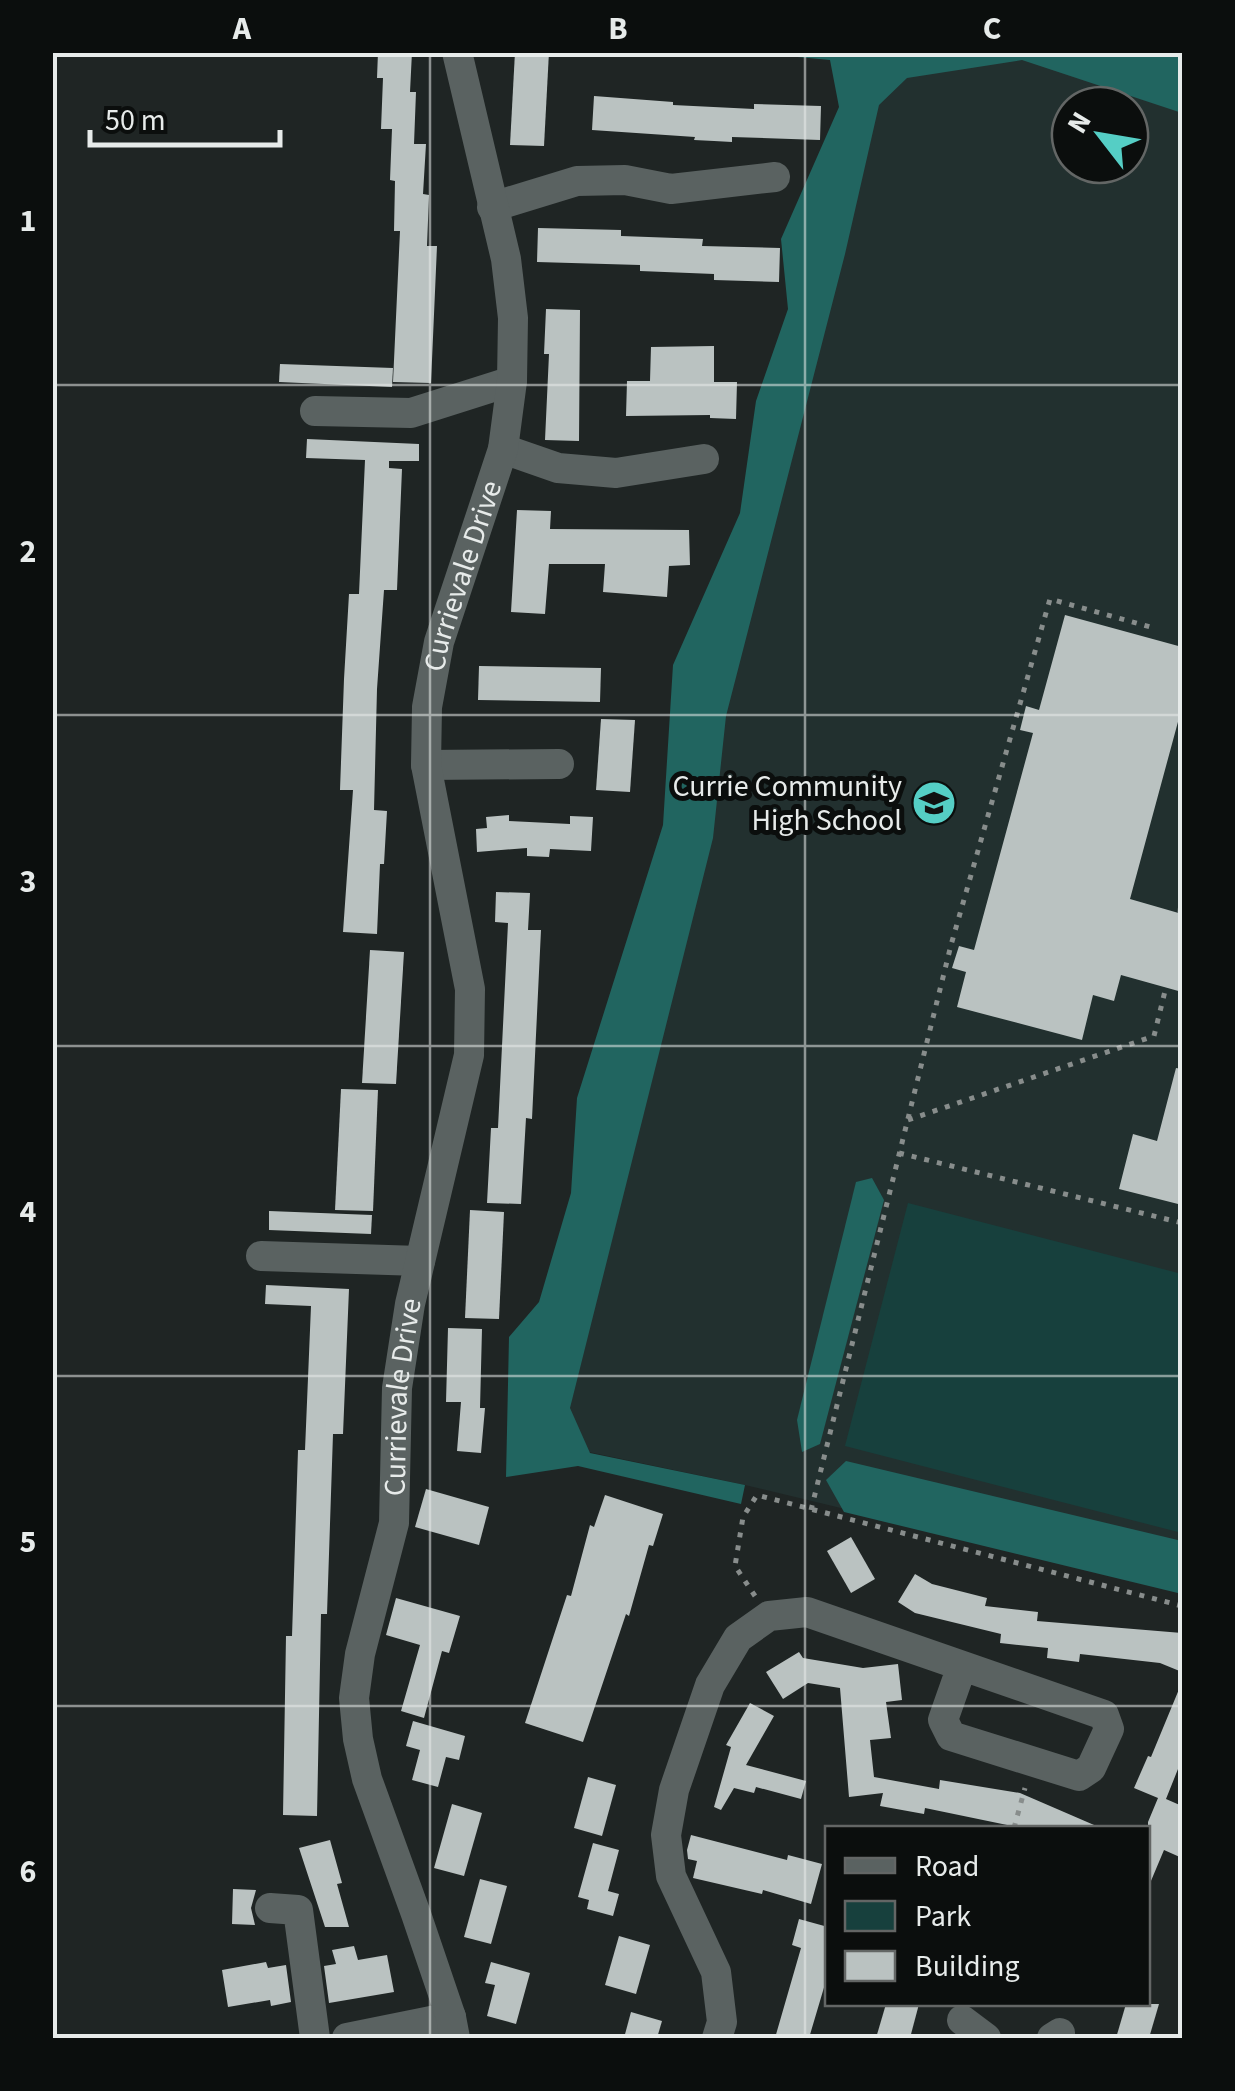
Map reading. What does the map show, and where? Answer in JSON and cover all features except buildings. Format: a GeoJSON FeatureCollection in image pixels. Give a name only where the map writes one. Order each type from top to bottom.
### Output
{"type":"FeatureCollection","features":[{"type":"Feature","properties":{"kind":"street","name":"Currievale Drive"},"geometry":{"type":"LineString","coordinates":[[347,2038],[453,2028],[367,1780],[354,1698],[360,1654],[394,1523],[397,1388],[420,1261],[469,1055],[470,990],[426,765],[427,707],[439,642],[503,449],[512,380],[506,258],[456,52]]}},
{"type":"Feature","properties":{"kind":"street"},"geometry":{"type":"LineString","coordinates":[[492,207],[576,181],[625,180],[671,189],[775,177]]}},
{"type":"Feature","properties":{"kind":"street"},"geometry":{"type":"LineString","coordinates":[[315,411],[411,413],[512,380]]}},
{"type":"Feature","properties":{"kind":"street","name":"Currievale Drive"},"geometry":{"type":"LineString","coordinates":[[503,449],[558,468],[616,474],[704,459]]}},
{"type":"Feature","properties":{"kind":"street"},"geometry":{"type":"LineString","coordinates":[[426,765],[559,764]]}},
{"type":"Feature","properties":{"kind":"street"},"geometry":{"type":"LineString","coordinates":[[261,1256],[420,1261]]}},
{"type":"Feature","properties":{"kind":"street"},"geometry":{"type":"LineString","coordinates":[[717,2038],[722,2022],[716,1972],[672,1876],[666,1834],[674,1790],[710,1686],[738,1638],[769,1616],[807,1612],[1104,1715],[1109,1728],[1091,1768],[1078,1776],[950,1736],[943,1720],[962,1666]]}},
{"type":"Feature","properties":{"kind":"street"},"geometry":{"type":"LineString","coordinates":[[270,1908],[298,1910],[315,2038]]}},
{"type":"Feature","properties":{"kind":"path"},"geometry":{"type":"LineString","coordinates":[[811,1510],[951,945],[1050,599],[1154,628]]}},
{"type":"Feature","properties":{"kind":"path"},"geometry":{"type":"LineString","coordinates":[[1180,913],[1182,889]]}},
{"type":"Feature","properties":{"kind":"path"},"geometry":{"type":"LineString","coordinates":[[908,1120],[1154,1036],[1166,987]]}},
{"type":"Feature","properties":{"kind":"path"},"geometry":{"type":"LineString","coordinates":[[900,1153],[1182,1223]]}},
{"type":"Feature","properties":{"kind":"path"},"geometry":{"type":"LineString","coordinates":[[769,1616],[734,1566],[742,1517],[757,1495],[1182,1606]]}},
{"type":"Feature","properties":{"kind":"path"},"geometry":{"type":"LineString","coordinates":[[1015,1826],[1032,1761]]}},
{"type":"Feature","properties":{"kind":"shaded area"},"geometry":{"type":"Polygon","coordinates":[[[754,53],[1182,53],[1182,113],[1150,102],[1150,85],[1097,85],[1022,60],[907,78],[879,105],[845,254],[726,716],[713,838],[570,1408],[590,1453],[745,1485],[741,1504],[578,1466],[506,1477],[509,1337],[539,1302],[571,1193],[577,1098],[663,825],[673,665],[740,513],[756,401],[788,309],[781,239],[839,107],[830,60],[754,53]]]}},
{"type":"Feature","properties":{"kind":"shaded area","name":"Currie Community High School"},"geometry":{"type":"Polygon","coordinates":[[[865,53],[1033,53],[1128,85],[1050,85],[1050,185],[1150,185],[1150,92],[1182,103],[1182,1590],[745,1485],[532,1440],[865,53]]]}},
{"type":"Feature","properties":{"kind":"shaded area"},"geometry":{"type":"Polygon","coordinates":[[[872,1178],[884,1200],[820,1444],[802,1452],[797,1420],[856,1182],[872,1178]]]}},
{"type":"Feature","properties":{"kind":"shaded area"},"geometry":{"type":"Polygon","coordinates":[[[846,1461],[1182,1541],[1182,1594],[844,1512],[826,1480],[846,1461]]]}},
{"type":"Feature","properties":{"kind":"green space"},"geometry":{"type":"Polygon","coordinates":[[[908,1203],[1182,1274],[1182,1533],[845,1446],[908,1203]]]}},
{"type":"Feature","properties":{"kind":"place","name":"Currie Community High School"},"geometry":{"type":"Point","coordinates":[934,803]}}]}
